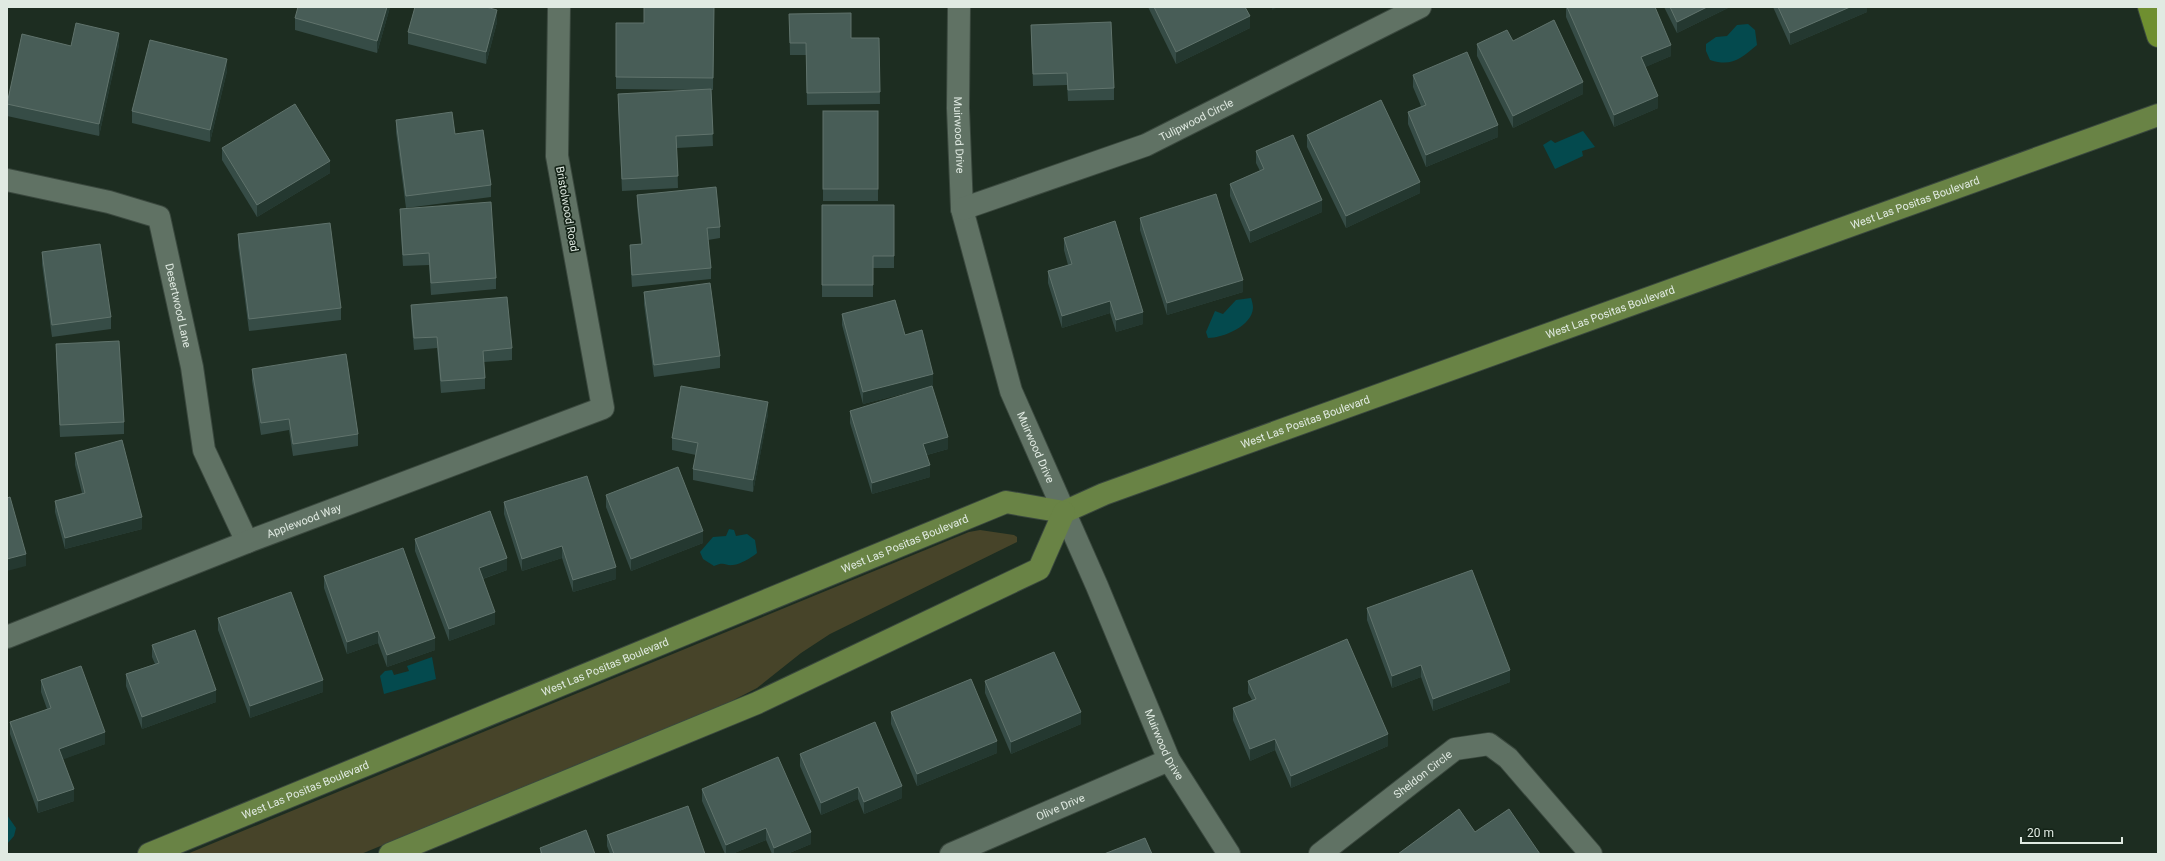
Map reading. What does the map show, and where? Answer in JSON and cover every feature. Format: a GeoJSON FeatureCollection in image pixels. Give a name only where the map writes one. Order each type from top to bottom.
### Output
{"type":"FeatureCollection","features":[{"type":"Feature","properties":{"kind":"highway"},"geometry":{"type":"LineString","coordinates":[[2149,7],[2158,36]]}},
{"type":"Feature","properties":{"kind":"main road","name":"West Las Positas Boulevard"},"geometry":{"type":"LineString","coordinates":[[149,854],[1006,502],[1064,512],[1104,494],[2158,115]]}},
{"type":"Feature","properties":{"kind":"main road"},"geometry":{"type":"LineString","coordinates":[[390,854],[757,703],[1039,569],[1064,512]]}},
{"type":"Feature","properties":{"kind":"street","name":"Bristolwood Road"},"geometry":{"type":"LineString","coordinates":[[559,7],[558,156],[604,408]]}},
{"type":"Feature","properties":{"kind":"street","name":"Muirwood Drive"},"geometry":{"type":"LineString","coordinates":[[959,7],[958,108],[962,209],[1011,391],[1169,760],[1229,854]]}},
{"type":"Feature","properties":{"kind":"street","name":"Tulipwood Circle"},"geometry":{"type":"LineString","coordinates":[[962,209],[1146,145],[1420,7]]}},
{"type":"Feature","properties":{"kind":"street","name":"Desertwood Lane"},"geometry":{"type":"LineString","coordinates":[[7,180],[109,202],[159,216],[192,367],[204,450],[247,542]]}},
{"type":"Feature","properties":{"kind":"street","name":"Applewood Way"},"geometry":{"type":"LineString","coordinates":[[7,637],[247,542],[604,408]]}},
{"type":"Feature","properties":{"kind":"street","name":"Sheldon Circle"},"geometry":{"type":"LineString","coordinates":[[1320,854],[1454,749],[1489,744],[1508,758],[1591,854]]}},
{"type":"Feature","properties":{"kind":"street","name":"Olive Drive"},"geometry":{"type":"LineString","coordinates":[[951,854],[1169,760]]}},
{"type":"Feature","properties":{"kind":"shaded area"},"geometry":{"type":"Polygon","coordinates":[[[980,530],[1014,535],[1017,537],[1017,542],[830,634],[801,653],[757,688],[722,706],[361,854],[187,854],[969,532],[980,530]]]}},
{"type":"Feature","properties":{"kind":"water"},"geometry":{"type":"Polygon","coordinates":[[[1748,24],[1755,30],[1757,45],[1740,58],[1730,62],[1724,63],[1710,60],[1706,51],[1706,44],[1716,37],[1727,36],[1737,25],[1748,24]]]}},
{"type":"Feature","properties":{"kind":"water"},"geometry":{"type":"Polygon","coordinates":[[[1583,131],[1595,147],[1582,151],[1583,156],[1555,169],[1543,145],[1551,140],[1555,143],[1583,131]]]}},
{"type":"Feature","properties":{"kind":"water"},"geometry":{"type":"Polygon","coordinates":[[[1251,298],[1253,308],[1248,320],[1236,330],[1221,336],[1208,338],[1206,332],[1215,311],[1223,314],[1236,300],[1251,298]]]}},
{"type":"Feature","properties":{"kind":"water"},"geometry":{"type":"Polygon","coordinates":[[[729,529],[734,530],[736,536],[747,534],[755,540],[757,553],[752,557],[736,564],[720,564],[714,566],[703,559],[700,552],[713,537],[726,536],[729,529]]]}},
{"type":"Feature","properties":{"kind":"water"},"geometry":{"type":"Polygon","coordinates":[[[432,657],[436,679],[384,694],[380,676],[385,671],[392,670],[394,675],[409,671],[407,666],[432,657]]]}},
{"type":"Feature","properties":{"kind":"water"},"geometry":{"type":"Polygon","coordinates":[[[7,815],[16,828],[14,836],[7,844],[7,815]]]}},
{"type":"Feature","properties":{"kind":"building"},"geometry":{"type":"Polygon","coordinates":[[[298,7],[387,7],[377,41],[295,18],[298,7]]]}},
{"type":"Feature","properties":{"kind":"building"},"geometry":{"type":"Polygon","coordinates":[[[415,7],[486,7],[497,10],[486,52],[408,32],[415,7]]]}},
{"type":"Feature","properties":{"kind":"building"},"geometry":{"type":"Polygon","coordinates":[[[644,7],[714,7],[713,78],[616,77],[616,23],[644,23],[644,7]]]}},
{"type":"Feature","properties":{"kind":"building"},"geometry":{"type":"Polygon","coordinates":[[[1154,7],[1245,7],[1250,16],[1176,52],[1154,7]]]}},
{"type":"Feature","properties":{"kind":"building"},"geometry":{"type":"Polygon","coordinates":[[[1567,7],[1655,7],[1671,45],[1641,57],[1658,96],[1614,115],[1567,7]]]}},
{"type":"Feature","properties":{"kind":"building"},"geometry":{"type":"Polygon","coordinates":[[[1670,7],[1707,7],[1677,22],[1670,7]]]}},
{"type":"Feature","properties":{"kind":"building"},"geometry":{"type":"Polygon","coordinates":[[[1778,7],[1850,7],[1790,33],[1778,7]]]}},
{"type":"Feature","properties":{"kind":"building"},"geometry":{"type":"Polygon","coordinates":[[[851,13],[851,38],[879,38],[880,92],[807,93],[806,43],[790,43],[789,14],[851,13]]]}},
{"type":"Feature","properties":{"kind":"building"},"geometry":{"type":"Polygon","coordinates":[[[1554,20],[1583,82],[1513,116],[1477,44],[1507,30],[1513,41],[1554,20]]]}},
{"type":"Feature","properties":{"kind":"building"},"geometry":{"type":"Polygon","coordinates":[[[1111,22],[1114,88],[1068,90],[1067,73],[1033,74],[1031,25],[1111,22]]]}},
{"type":"Feature","properties":{"kind":"building"},"geometry":{"type":"Polygon","coordinates":[[[76,23],[119,33],[99,124],[7,104],[22,34],[71,46],[76,23]]]}},
{"type":"Feature","properties":{"kind":"building"},"geometry":{"type":"Polygon","coordinates":[[[150,40],[227,59],[210,130],[132,111],[150,40]]]}},
{"type":"Feature","properties":{"kind":"building"},"geometry":{"type":"Polygon","coordinates":[[[1467,52],[1498,125],[1426,155],[1408,112],[1426,105],[1413,75],[1467,52]]]}},
{"type":"Feature","properties":{"kind":"building"},"geometry":{"type":"Polygon","coordinates":[[[711,89],[713,134],[676,136],[678,176],[622,179],[618,94],[711,89]]]}},
{"type":"Feature","properties":{"kind":"building"},"geometry":{"type":"Polygon","coordinates":[[[1381,100],[1420,182],[1346,216],[1307,135],[1381,100]]]}},
{"type":"Feature","properties":{"kind":"building"},"geometry":{"type":"Polygon","coordinates":[[[295,104],[330,161],[257,205],[222,148],[295,104]]]}},
{"type":"Feature","properties":{"kind":"building"},"geometry":{"type":"Polygon","coordinates":[[[823,111],[878,111],[878,189],[823,189],[823,111]]]}},
{"type":"Feature","properties":{"kind":"building"},"geometry":{"type":"Polygon","coordinates":[[[452,112],[455,134],[483,130],[491,185],[406,196],[396,120],[452,112]]]}},
{"type":"Feature","properties":{"kind":"building"},"geometry":{"type":"Polygon","coordinates":[[[1293,135],[1322,200],[1250,231],[1230,184],[1264,169],[1256,151],[1293,135]]]}},
{"type":"Feature","properties":{"kind":"building"},"geometry":{"type":"Polygon","coordinates":[[[716,187],[720,227],[707,228],[711,268],[632,275],[630,245],[642,244],[637,195],[716,187]]]}},
{"type":"Feature","properties":{"kind":"building"},"geometry":{"type":"Polygon","coordinates":[[[1216,194],[1243,280],[1167,303],[1140,218],[1216,194]]]}},
{"type":"Feature","properties":{"kind":"building"},"geometry":{"type":"Polygon","coordinates":[[[491,202],[496,278],[431,283],[429,253],[403,255],[400,209],[491,202]]]}},
{"type":"Feature","properties":{"kind":"building"},"geometry":{"type":"Polygon","coordinates":[[[822,205],[894,205],[894,256],[873,256],[873,285],[822,285],[822,205]]]}},
{"type":"Feature","properties":{"kind":"building"},"geometry":{"type":"Polygon","coordinates":[[[1115,221],[1143,312],[1116,320],[1110,301],[1062,316],[1048,271],[1072,264],[1064,238],[1115,221]]]}},
{"type":"Feature","properties":{"kind":"building"},"geometry":{"type":"Polygon","coordinates":[[[330,223],[341,308],[249,319],[238,234],[330,223]]]}},
{"type":"Feature","properties":{"kind":"building"},"geometry":{"type":"Polygon","coordinates":[[[100,244],[111,317],[52,325],[42,252],[100,244]]]}},
{"type":"Feature","properties":{"kind":"building"},"geometry":{"type":"Polygon","coordinates":[[[710,283],[720,356],[654,365],[644,292],[710,283]]]}},
{"type":"Feature","properties":{"kind":"building"},"geometry":{"type":"Polygon","coordinates":[[[507,297],[512,348],[483,351],[485,378],[441,381],[437,337],[414,338],[411,305],[507,297]]]}},
{"type":"Feature","properties":{"kind":"building"},"geometry":{"type":"Polygon","coordinates":[[[895,300],[905,335],[922,330],[933,374],[863,392],[842,314],[895,300]]]}},
{"type":"Feature","properties":{"kind":"building"},"geometry":{"type":"Polygon","coordinates":[[[119,341],[124,422],[60,425],[56,344],[119,341]]]}},
{"type":"Feature","properties":{"kind":"building"},"geometry":{"type":"Polygon","coordinates":[[[346,354],[358,434],[293,444],[289,419],[261,423],[252,369],[346,354]]]}},
{"type":"Feature","properties":{"kind":"building"},"geometry":{"type":"Polygon","coordinates":[[[681,386],[768,402],[753,480],[693,469],[698,443],[672,438],[681,386]]]}},
{"type":"Feature","properties":{"kind":"building"},"geometry":{"type":"Polygon","coordinates":[[[932,386],[948,437],[923,444],[930,465],[872,483],[850,411],[932,386]]]}},
{"type":"Feature","properties":{"kind":"building"},"geometry":{"type":"Polygon","coordinates":[[[122,440],[142,517],[65,538],[55,501],[85,493],[75,453],[122,440]]]}},
{"type":"Feature","properties":{"kind":"building"},"geometry":{"type":"Polygon","coordinates":[[[678,467],[703,531],[631,559],[606,495],[678,467]]]}},
{"type":"Feature","properties":{"kind":"building"},"geometry":{"type":"Polygon","coordinates":[[[587,476],[616,567],[573,580],[562,546],[522,559],[504,502],[587,476]]]}},
{"type":"Feature","properties":{"kind":"building"},"geometry":{"type":"Polygon","coordinates":[[[10,497],[26,554],[7,559],[7,498],[10,497]]]}},
{"type":"Feature","properties":{"kind":"building"},"geometry":{"type":"Polygon","coordinates":[[[490,511],[507,558],[479,568],[495,612],[449,629],[415,539],[490,511]]]}},
{"type":"Feature","properties":{"kind":"building"},"geometry":{"type":"Polygon","coordinates":[[[403,548],[435,638],[387,655],[378,631],[347,642],[324,576],[403,548]]]}},
{"type":"Feature","properties":{"kind":"building"},"geometry":{"type":"Polygon","coordinates":[[[1472,570],[1510,670],[1433,699],[1421,665],[1392,676],[1367,608],[1472,570]]]}},
{"type":"Feature","properties":{"kind":"building"},"geometry":{"type":"Polygon","coordinates":[[[291,592],[323,680],[250,706],[218,618],[291,592]]]}},
{"type":"Feature","properties":{"kind":"building"},"geometry":{"type":"Polygon","coordinates":[[[195,630],[216,690],[142,717],[126,674],[159,663],[152,645],[195,630]]]}},
{"type":"Feature","properties":{"kind":"building"},"geometry":{"type":"Polygon","coordinates":[[[1347,639],[1388,734],[1291,776],[1275,739],[1250,749],[1233,708],[1256,699],[1248,681],[1347,639]]]}},
{"type":"Feature","properties":{"kind":"building"},"geometry":{"type":"Polygon","coordinates":[[[1054,652],[1081,712],[1011,742],[985,681],[1054,652]]]}},
{"type":"Feature","properties":{"kind":"building"},"geometry":{"type":"Polygon","coordinates":[[[81,666],[105,732],[59,749],[74,789],[38,801],[10,722],[51,708],[41,680],[81,666]]]}},
{"type":"Feature","properties":{"kind":"building"},"geometry":{"type":"Polygon","coordinates":[[[971,679],[997,741],[917,774],[891,712],[971,679]]]}},
{"type":"Feature","properties":{"kind":"building"},"geometry":{"type":"Polygon","coordinates":[[[875,722],[902,786],[864,802],[858,787],[821,803],[800,754],[875,722]]]}},
{"type":"Feature","properties":{"kind":"building"},"geometry":{"type":"Polygon","coordinates":[[[778,757],[811,832],[774,848],[766,828],[726,845],[702,789],[778,757]]]}},
{"type":"Feature","properties":{"kind":"building"},"geometry":{"type":"Polygon","coordinates":[[[688,806],[705,854],[614,854],[607,835],[688,806]]]}},
{"type":"Feature","properties":{"kind":"building"},"geometry":{"type":"Polygon","coordinates":[[[1459,809],[1475,832],[1509,809],[1540,854],[1398,854],[1459,809]]]}},
{"type":"Feature","properties":{"kind":"building"},"geometry":{"type":"Polygon","coordinates":[[[586,830],[595,854],[542,854],[540,848],[586,830]]]}},
{"type":"Feature","properties":{"kind":"building"},"geometry":{"type":"Polygon","coordinates":[[[1145,838],[1152,854],[1104,854],[1145,838]]]}}]}
